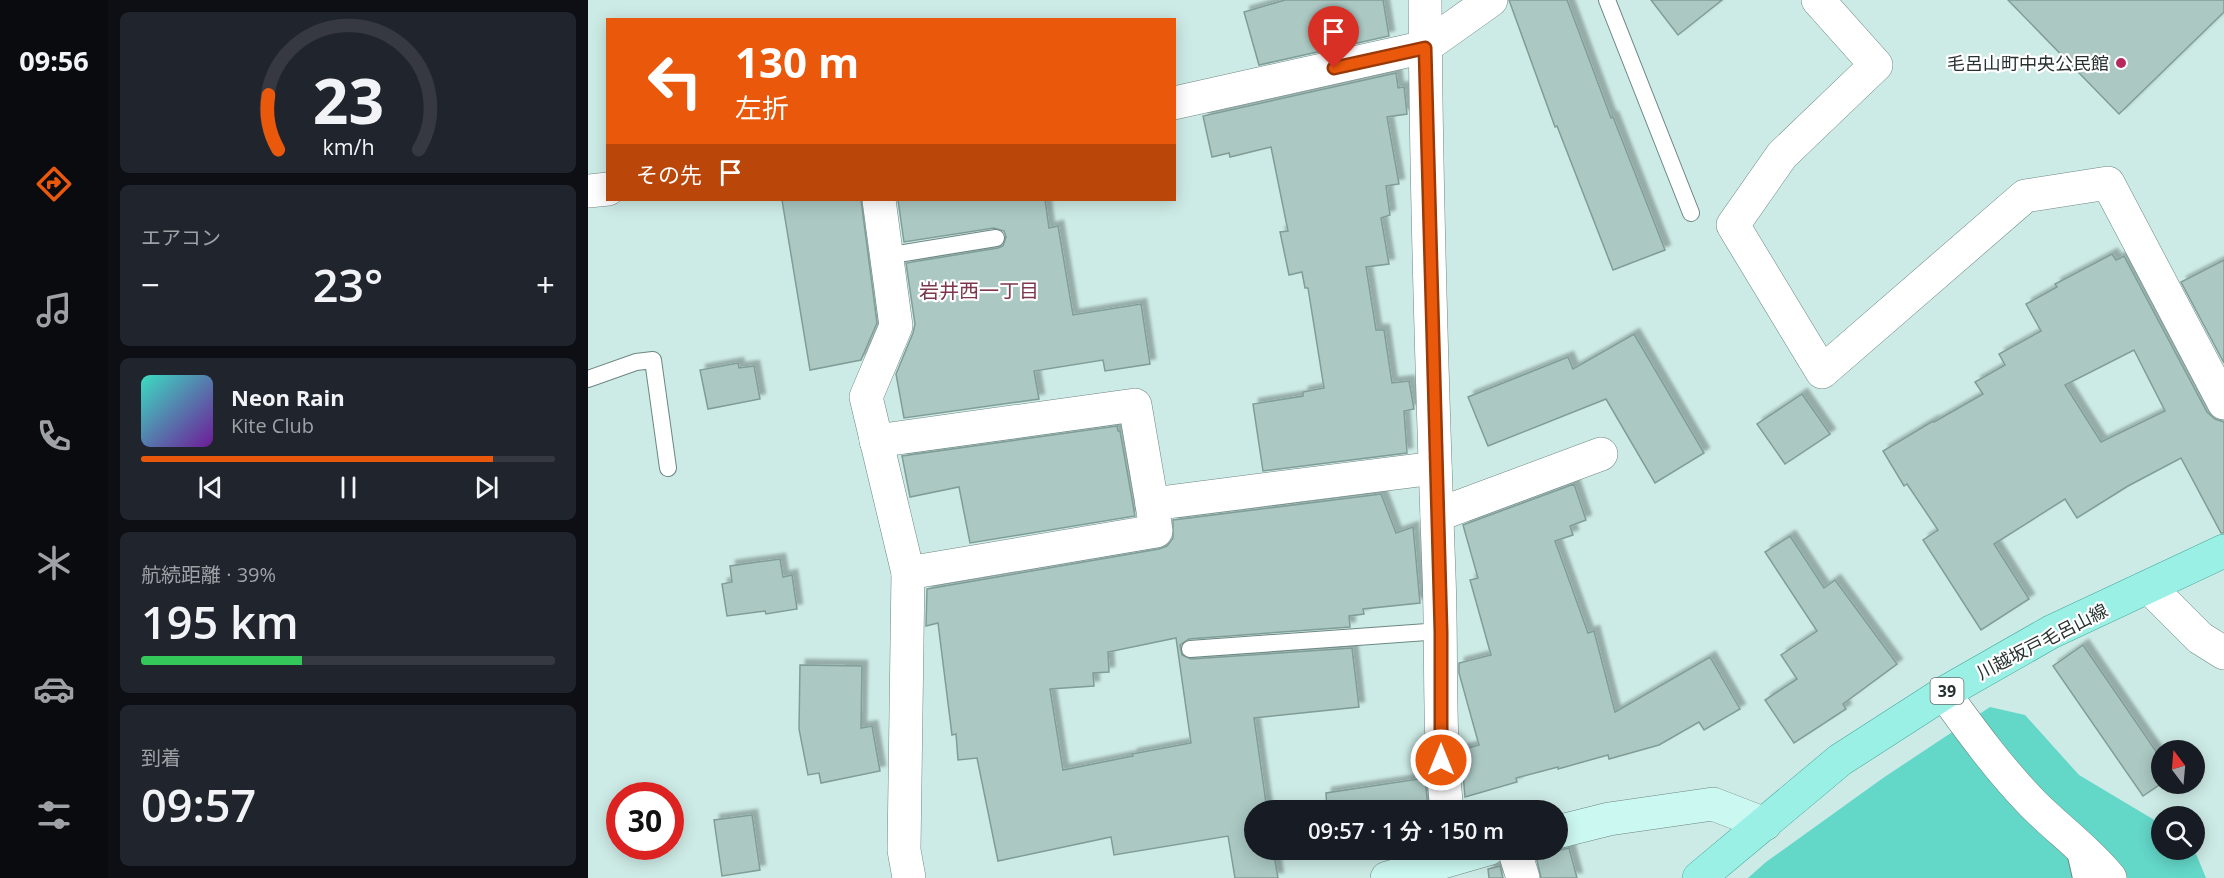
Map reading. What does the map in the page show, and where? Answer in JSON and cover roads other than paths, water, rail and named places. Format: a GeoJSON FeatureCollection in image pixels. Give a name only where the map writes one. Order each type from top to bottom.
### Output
{"type":"FeatureCollection","features":[{"type":"Feature","properties":{"kind":"main road","name":"川越坂戸毛呂山線"},"geometry":{"type":"LineString","coordinates":[[1699,878],[1840,760],[1944,693],[2051,632],[2150,588],[2224,551]]}},
{"type":"Feature","properties":{"kind":"street"},"geometry":{"type":"LineString","coordinates":[[1425,0],[1435,468],[1441,632],[1441,760],[1445,800]]}},
{"type":"Feature","properties":{"kind":"street"},"geometry":{"type":"LineString","coordinates":[[1176,103],[1425,48],[1491,0]]}},
{"type":"Feature","properties":{"kind":"street"},"geometry":{"type":"LineString","coordinates":[[1818,0],[1876,65],[1782,155],[1733,225],[1822,372],[2025,196],[2108,183],[2224,403]]}},
{"type":"Feature","properties":{"kind":"street"},"geometry":{"type":"LineString","coordinates":[[588,191],[606,189]]}},
{"type":"Feature","properties":{"kind":"street"},"geometry":{"type":"LineString","coordinates":[[879,201],[896,326],[866,397],[908,573],[904,850],[909,878]]}},
{"type":"Feature","properties":{"kind":"street"},"geometry":{"type":"LineString","coordinates":[[876,441],[1135,405],[1156,531],[908,573]]}},
{"type":"Feature","properties":{"kind":"street"},"geometry":{"type":"LineString","coordinates":[[1437,515],[1601,454]]}},
{"type":"Feature","properties":{"kind":"street"},"geometry":{"type":"LineString","coordinates":[[1152,504],[1435,468]]}},
{"type":"Feature","properties":{"kind":"street"},"geometry":{"type":"LineString","coordinates":[[2150,588],[2200,638],[2224,653]]}},
{"type":"Feature","properties":{"kind":"street"},"geometry":{"type":"LineString","coordinates":[[1944,693],[2005,774],[2110,878]]}},
{"type":"Feature","properties":{"kind":"street"},"geometry":{"type":"LineString","coordinates":[[1568,829],[1609,819],[1713,804],[1765,824]]}},
{"type":"Feature","properties":{"kind":"street"},"geometry":{"type":"LineString","coordinates":[[1387,878],[1435,860]]}},
{"type":"Feature","properties":{"kind":"street"},"geometry":{"type":"LineString","coordinates":[[1517,860],[1523,878]]}},
{"type":"Feature","properties":{"kind":"lane"},"geometry":{"type":"LineString","coordinates":[[1607,0],[1691,213]]}},
{"type":"Feature","properties":{"kind":"lane"},"geometry":{"type":"LineString","coordinates":[[886,256],[996,238]]}},
{"type":"Feature","properties":{"kind":"lane"},"geometry":{"type":"LineString","coordinates":[[588,379],[636,362],[653,360],[668,468]]}},
{"type":"Feature","properties":{"kind":"lane"},"geometry":{"type":"LineString","coordinates":[[1190,649],[1441,632]]}},
{"type":"Feature","properties":{"kind":"lane"},"geometry":{"type":"LineString","coordinates":[[2073,843],[2081,878]]}},
{"type":"Feature","properties":{"kind":"place","name":"毛呂山町中央公民館"},"geometry":{"type":"Point","coordinates":[2121,63]}},
{"type":"Feature","properties":{"kind":"district","name":"岩井西一丁目"},"geometry":{"type":"Point","coordinates":[979,290]}}]}
